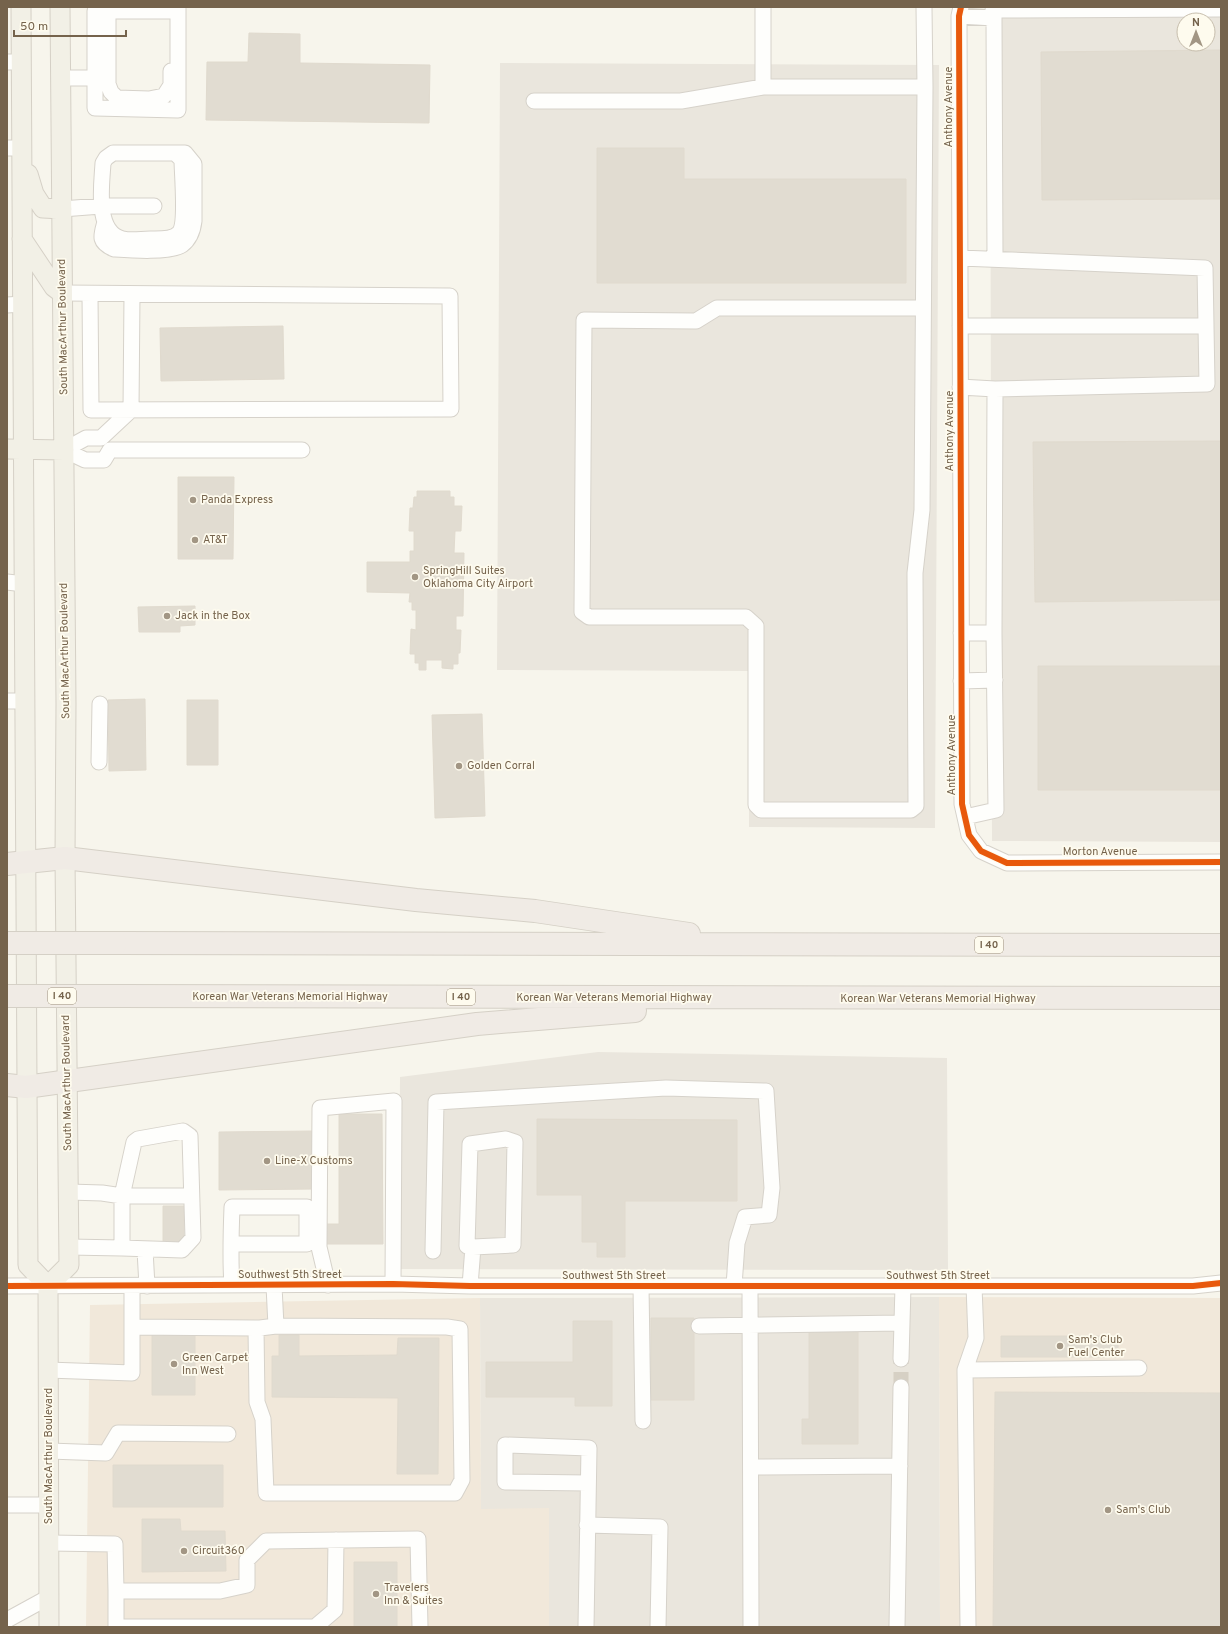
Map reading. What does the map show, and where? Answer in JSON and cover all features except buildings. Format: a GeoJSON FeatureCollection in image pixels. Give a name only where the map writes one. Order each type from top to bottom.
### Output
{"type":"FeatureCollection","features":[{"type":"Feature","properties":{"kind":"highway"},"geometry":{"type":"LineString","coordinates":[[16,863],[65,858],[416,900],[535,911],[757,945]]}},
{"type":"Feature","properties":{"kind":"highway","name":"I 40"},"geometry":{"type":"LineString","coordinates":[[7,943],[1221,946]]}},
{"type":"Feature","properties":{"kind":"highway","name":"Korean War Veterans Memorial Highway"},"geometry":{"type":"LineString","coordinates":[[7,996],[806,999],[1221,998]]}},
{"type":"Feature","properties":{"kind":"highway"},"geometry":{"type":"LineString","coordinates":[[16,1086],[505,1021],[806,999]]}},
{"type":"Feature","properties":{"kind":"main road"},"geometry":{"type":"LineString","coordinates":[[21,7],[14,62],[14,148],[22,239],[15,305],[16,1086],[28,1264],[48,1286]]}},
{"type":"Feature","properties":{"kind":"main road","name":"South MacArthur Boulevard"},"geometry":{"type":"LineString","coordinates":[[49,1627],[48,1286],[69,1265],[60,7]]}},
{"type":"Feature","properties":{"kind":"main road"},"geometry":{"type":"LineString","coordinates":[[14,148],[38,203],[42,208],[62,209]]}},
{"type":"Feature","properties":{"kind":"main road"},"geometry":{"type":"LineString","coordinates":[[22,239],[54,288],[62,293]]}},
{"type":"Feature","properties":{"kind":"main road"},"geometry":{"type":"LineString","coordinates":[[15,449],[64,450]]}},
{"type":"Feature","properties":{"kind":"street"},"geometry":{"type":"LineString","coordinates":[[763,7],[763,87]]}},
{"type":"Feature","properties":{"kind":"street"},"geometry":{"type":"LineString","coordinates":[[923,308],[717,308],[696,321],[584,320],[582,612],[589,617],[746,617],[756,626],[756,805],[760,810],[911,810],[916,806],[915,573],[922,510],[925,87],[924,7]]}},
{"type":"Feature","properties":{"kind":"street"},"geometry":{"type":"LineString","coordinates":[[995,258],[993,10],[1133,8],[1221,9]]}},
{"type":"Feature","properties":{"kind":"street"},"geometry":{"type":"LineString","coordinates":[[95,11],[178,14],[178,110],[95,108],[95,11]]}},
{"type":"Feature","properties":{"kind":"street"},"geometry":{"type":"LineString","coordinates":[[108,11],[108,84],[111,92],[117,98],[149,99],[164,96],[171,85],[170,39],[178,14]]}},
{"type":"Feature","properties":{"kind":"street"},"geometry":{"type":"LineString","coordinates":[[960,12],[994,18]]}},
{"type":"Feature","properties":{"kind":"street","name":"Anthony Avenue"},"geometry":{"type":"LineString","coordinates":[[960,12],[962,804],[969,835],[981,851]]}},
{"type":"Feature","properties":{"kind":"street"},"geometry":{"type":"LineString","coordinates":[[60,78],[95,78]]}},
{"type":"Feature","properties":{"kind":"street"},"geometry":{"type":"LineString","coordinates":[[534,101],[681,101],[763,87],[925,87]]}},
{"type":"Feature","properties":{"kind":"street"},"geometry":{"type":"LineString","coordinates":[[113,153],[175,153],[182,160],[183,226],[179,233],[171,238],[122,239],[112,233],[106,222],[101,206],[103,163],[106,158],[113,153]]}},
{"type":"Feature","properties":{"kind":"street"},"geometry":{"type":"LineString","coordinates":[[62,209],[101,206],[154,206]]}},
{"type":"Feature","properties":{"kind":"street"},"geometry":{"type":"LineString","coordinates":[[960,258],[995,258],[1205,268],[1207,384],[995,389],[960,387]]}},
{"type":"Feature","properties":{"kind":"street"},"geometry":{"type":"LineString","coordinates":[[62,293],[450,296],[451,410],[91,410],[90,294]]}},
{"type":"Feature","properties":{"kind":"street"},"geometry":{"type":"LineString","coordinates":[[64,450],[86,438],[101,438],[131,410],[132,294]]}},
{"type":"Feature","properties":{"kind":"street"},"geometry":{"type":"LineString","coordinates":[[960,326],[1206,326]]}},
{"type":"Feature","properties":{"kind":"street"},"geometry":{"type":"LineString","coordinates":[[965,817],[996,810],[994,633],[995,389]]}},
{"type":"Feature","properties":{"kind":"street"},"geometry":{"type":"LineString","coordinates":[[101,438],[110,450]]}},
{"type":"Feature","properties":{"kind":"street"},"geometry":{"type":"LineString","coordinates":[[64,450],[85,460],[104,460],[110,450]]}},
{"type":"Feature","properties":{"kind":"street"},"geometry":{"type":"LineString","coordinates":[[110,450],[302,450]]}},
{"type":"Feature","properties":{"kind":"street"},"geometry":{"type":"LineString","coordinates":[[961,633],[994,633]]}},
{"type":"Feature","properties":{"kind":"street"},"geometry":{"type":"LineString","coordinates":[[961,681],[995,680]]}},
{"type":"Feature","properties":{"kind":"street"},"geometry":{"type":"LineString","coordinates":[[99,762],[100,704]]}},
{"type":"Feature","properties":{"kind":"street","name":"Morton Avenue"},"geometry":{"type":"LineString","coordinates":[[981,851],[1007,863],[1221,862]]}},
{"type":"Feature","properties":{"kind":"street"},"geometry":{"type":"LineString","coordinates":[[433,1251],[436,1102],[666,1088],[766,1091],[772,1188],[769,1215],[745,1217],[737,1242],[734,1286]]}},
{"type":"Feature","properties":{"kind":"street"},"geometry":{"type":"LineString","coordinates":[[328,1285],[319,1247],[320,1108],[394,1101],[393,1284]]}},
{"type":"Feature","properties":{"kind":"street"},"geometry":{"type":"LineString","coordinates":[[69,1247],[182,1250],[192,1238],[190,1136],[183,1131],[138,1139],[134,1142],[122,1196],[122,1248]]}},
{"type":"Feature","properties":{"kind":"street"},"geometry":{"type":"LineString","coordinates":[[470,1246],[513,1246],[515,1142],[506,1139],[470,1144],[470,1246],[470,1286]]}},
{"type":"Feature","properties":{"kind":"street"},"geometry":{"type":"LineString","coordinates":[[69,1192],[102,1192],[122,1196],[190,1196]]}},
{"type":"Feature","properties":{"kind":"street"},"geometry":{"type":"LineString","coordinates":[[231,1244],[307,1244],[306,1207],[232,1207],[231,1244],[232,1285]]}},
{"type":"Feature","properties":{"kind":"street"},"geometry":{"type":"LineString","coordinates":[[48,1370],[132,1373],[132,1327],[145,1250]]}},
{"type":"Feature","properties":{"kind":"street","name":"Southwest 5th Street"},"geometry":{"type":"LineString","coordinates":[[7,1286],[274,1286],[393,1284],[470,1286],[1193,1286],[1221,1284]]}},
{"type":"Feature","properties":{"kind":"street"},"geometry":{"type":"LineString","coordinates":[[274,1286],[276,1326]]}},
{"type":"Feature","properties":{"kind":"street"},"geometry":{"type":"LineString","coordinates":[[641,1286],[643,1421]]}},
{"type":"Feature","properties":{"kind":"street"},"geometry":{"type":"LineString","coordinates":[[750,1286],[751,1627]]}},
{"type":"Feature","properties":{"kind":"street"},"geometry":{"type":"LineString","coordinates":[[901,1359],[903,1286]]}},
{"type":"Feature","properties":{"kind":"street"},"geometry":{"type":"LineString","coordinates":[[968,1627],[965,1370],[976,1338],[974,1286]]}},
{"type":"Feature","properties":{"kind":"street"},"geometry":{"type":"LineString","coordinates":[[699,1326],[902,1323]]}},
{"type":"Feature","properties":{"kind":"street"},"geometry":{"type":"LineString","coordinates":[[132,1327],[447,1327],[460,1329],[462,1480],[455,1493],[266,1493],[263,1419],[257,1402],[256,1328]]}},
{"type":"Feature","properties":{"kind":"street"},"geometry":{"type":"LineString","coordinates":[[965,1370],[1139,1368]]}},
{"type":"Feature","properties":{"kind":"street"},"geometry":{"type":"LineString","coordinates":[[897,1627],[901,1387]]}},
{"type":"Feature","properties":{"kind":"street"},"geometry":{"type":"LineString","coordinates":[[49,1451],[106,1453],[118,1433],[228,1434]]}},
{"type":"Feature","properties":{"kind":"street"},"geometry":{"type":"LineString","coordinates":[[586,1627],[589,1448],[505,1445],[505,1482],[588,1483]]}},
{"type":"Feature","properties":{"kind":"street"},"geometry":{"type":"LineString","coordinates":[[751,1467],[900,1466]]}},
{"type":"Feature","properties":{"kind":"street"},"geometry":{"type":"LineString","coordinates":[[7,1505],[49,1505]]}},
{"type":"Feature","properties":{"kind":"street"},"geometry":{"type":"LineString","coordinates":[[587,1525],[660,1527],[658,1627]]}},
{"type":"Feature","properties":{"kind":"street"},"geometry":{"type":"LineString","coordinates":[[116,1591],[220,1592],[247,1585],[247,1560],[266,1541],[418,1538],[420,1627]]}},
{"type":"Feature","properties":{"kind":"street"},"geometry":{"type":"LineString","coordinates":[[49,1543],[115,1544],[116,1627],[315,1627],[336,1610],[336,1540]]}},
{"type":"Feature","properties":{"kind":"street"},"geometry":{"type":"LineString","coordinates":[[7,1620],[49,1597]]}},
{"type":"Feature","properties":{"kind":"street"},"geometry":{"type":"LineString","coordinates":[[7,1620],[19,1627]]}},
{"type":"Feature","properties":{"kind":"shaded area"},"geometry":{"type":"Polygon","coordinates":[[[990,7],[1221,7],[1221,842],[992,841],[990,7]]]}},
{"type":"Feature","properties":{"kind":"shaded area"},"geometry":{"type":"Polygon","coordinates":[[[500,63],[939,65],[935,828],[749,827],[749,671],[497,670],[500,63]]]}},
{"type":"Feature","properties":{"kind":"shaded area"},"geometry":{"type":"Polygon","coordinates":[[[598,1052],[947,1058],[948,1270],[399,1269],[400,1077],[598,1052]]]}},
{"type":"Feature","properties":{"kind":"shaded area"},"geometry":{"type":"Polygon","coordinates":[[[939,1297],[1221,1298],[1221,1627],[940,1627],[939,1297]]]}},
{"type":"Feature","properties":{"kind":"shaded area"},"geometry":{"type":"Polygon","coordinates":[[[939,1297],[940,1627],[549,1627],[549,1508],[481,1509],[480,1298],[939,1297]]]}},
{"type":"Feature","properties":{"kind":"shaded area"},"geometry":{"type":"Polygon","coordinates":[[[480,1298],[481,1508],[549,1508],[549,1627],[86,1627],[90,1305],[480,1298]]]}},
{"type":"Feature","properties":{"kind":"tunnel"},"geometry":{"type":"LineString","coordinates":[[901,1359],[901,1387]]}},
{"type":"Feature","properties":{"kind":"cycle path"},"geometry":{"type":"LineString","coordinates":[[961,7],[959,16],[962,804],[969,835],[981,851],[1007,863],[1221,862]]}},
{"type":"Feature","properties":{"kind":"cycle path"},"geometry":{"type":"LineString","coordinates":[[7,1286],[393,1284],[470,1286],[1193,1286],[1221,1283]]}},
{"type":"Feature","properties":{"kind":"place","name":"Panda Express"},"geometry":{"type":"Point","coordinates":[193,500]}},
{"type":"Feature","properties":{"kind":"place","name":"AT&T"},"geometry":{"type":"Point","coordinates":[195,540]}},
{"type":"Feature","properties":{"kind":"place","name":"SpringHill Suites Oklahoma City Airport"},"geometry":{"type":"Point","coordinates":[415,577]}},
{"type":"Feature","properties":{"kind":"place","name":"Jack in the Box"},"geometry":{"type":"Point","coordinates":[167,616]}},
{"type":"Feature","properties":{"kind":"place","name":"Golden Corral"},"geometry":{"type":"Point","coordinates":[459,766]}},
{"type":"Feature","properties":{"kind":"place","name":"Line-X Customs"},"geometry":{"type":"Point","coordinates":[267,1161]}},
{"type":"Feature","properties":{"kind":"place","name":"Sam's Club Fuel Center"},"geometry":{"type":"Point","coordinates":[1060,1346]}},
{"type":"Feature","properties":{"kind":"place","name":"Green Carpet Inn West"},"geometry":{"type":"Point","coordinates":[174,1364]}},
{"type":"Feature","properties":{"kind":"place","name":"Sam's Club"},"geometry":{"type":"Point","coordinates":[1108,1510]}},
{"type":"Feature","properties":{"kind":"place","name":"Circuit360"},"geometry":{"type":"Point","coordinates":[184,1551]}},
{"type":"Feature","properties":{"kind":"place","name":"Travelers Inn & Suites"},"geometry":{"type":"Point","coordinates":[376,1594]}}]}
